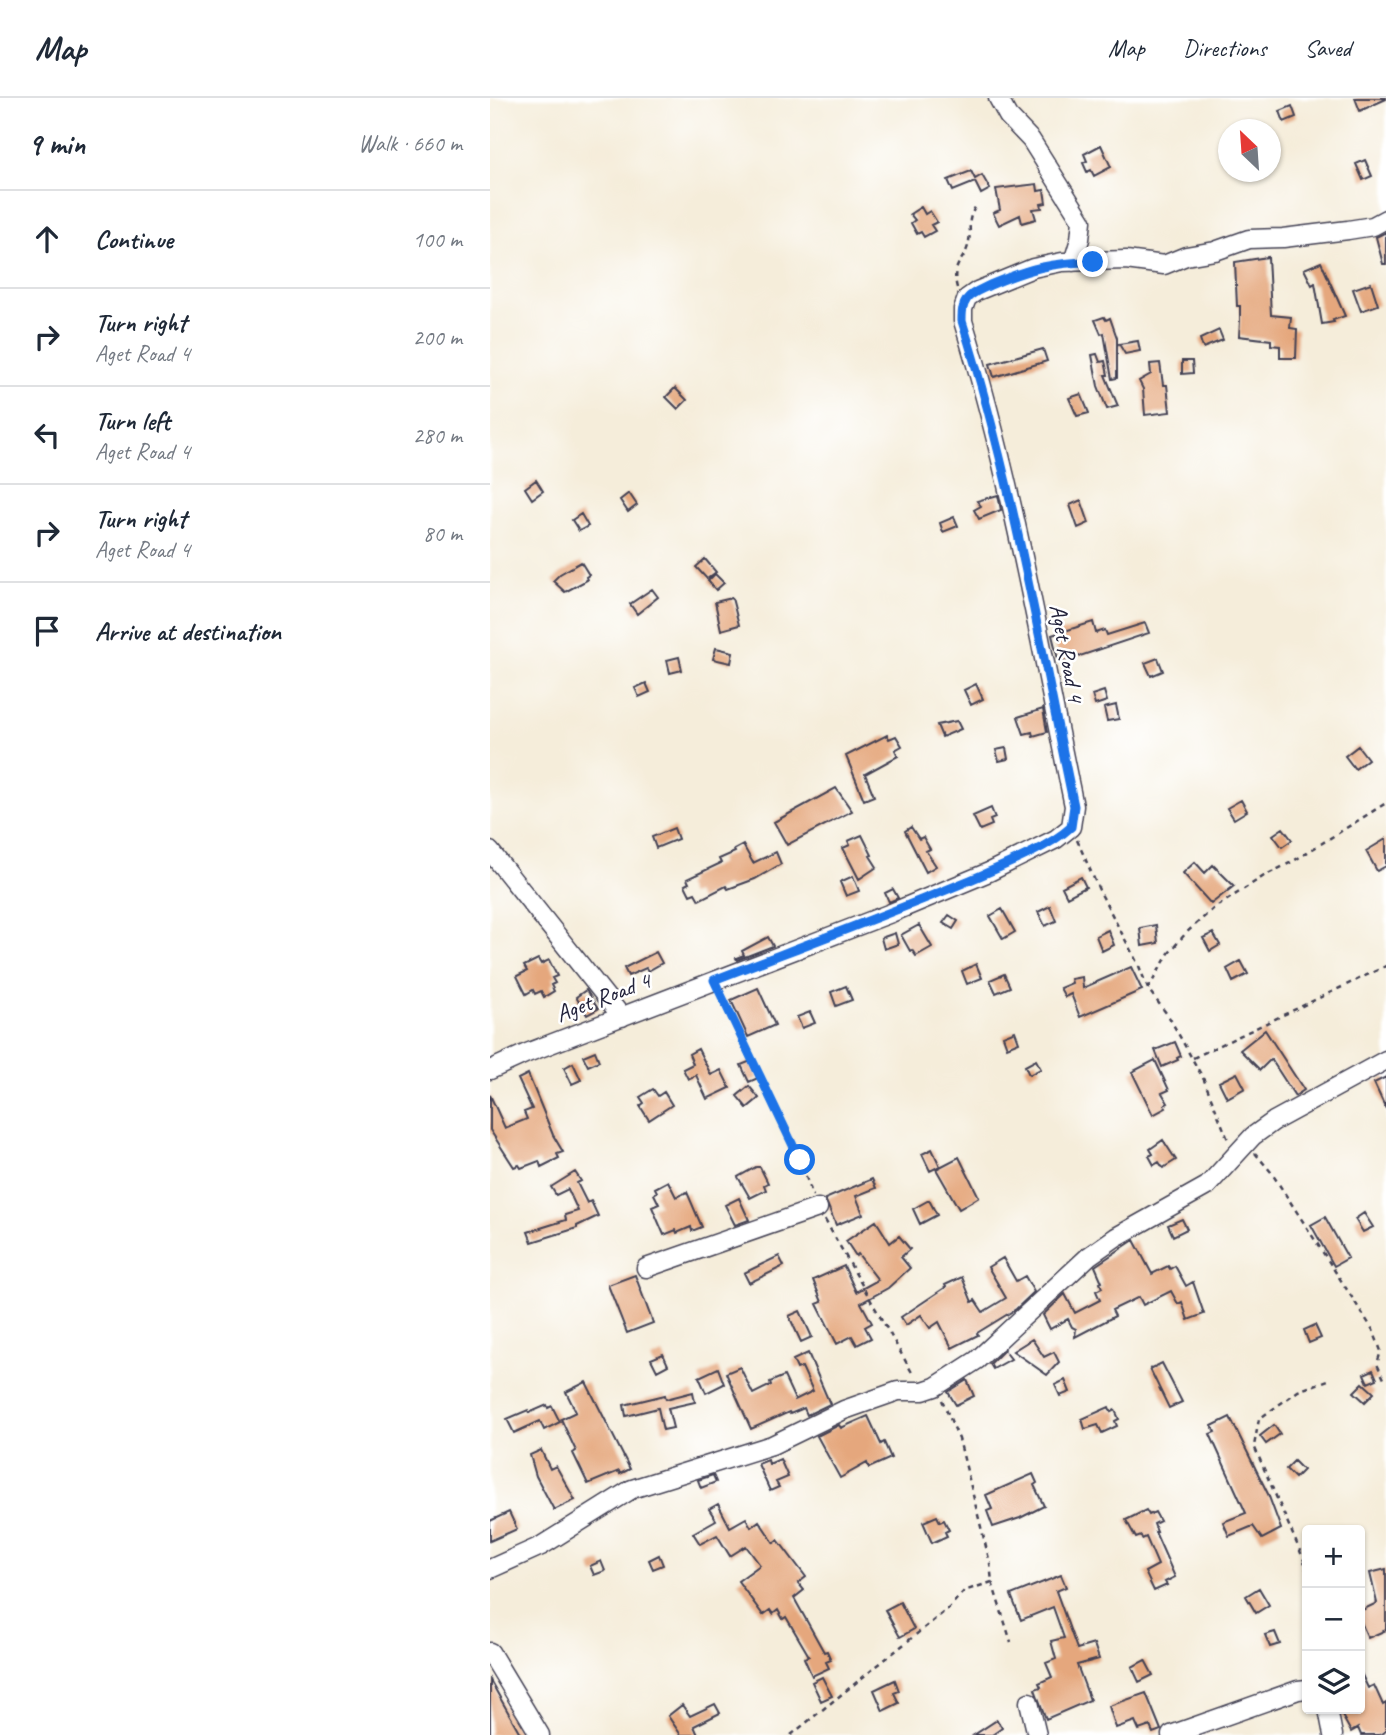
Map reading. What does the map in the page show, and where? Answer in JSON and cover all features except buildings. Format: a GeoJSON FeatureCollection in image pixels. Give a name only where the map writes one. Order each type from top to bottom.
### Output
{"type":"FeatureCollection","features":[{"type":"Feature","properties":{"kind":"street"},"geometry":{"type":"LineString","coordinates":[[998,98],[1008,116],[1031,140],[1082,220],[1073,262]]}},
{"type":"Feature","properties":{"kind":"street"},"geometry":{"type":"LineString","coordinates":[[965,303],[967,298],[977,291],[1033,268],[1073,262],[1126,260],[1164,265],[1186,256],[1215,251],[1249,239],[1348,230],[1373,226],[1386,219]]}},
{"type":"Feature","properties":{"kind":"street","name":"Aget Road 4"},"geometry":{"type":"LineString","coordinates":[[490,1070],[714,980],[891,913],[989,872],[1056,839],[1071,827],[1074,806],[1001,462],[962,321],[965,303]]}},
{"type":"Feature","properties":{"kind":"street"},"geometry":{"type":"LineString","coordinates":[[490,850],[622,1017]]}},
{"type":"Feature","properties":{"kind":"street"},"geometry":{"type":"LineString","coordinates":[[490,1569],[541,1546],[632,1489],[772,1445],[844,1410],[898,1391],[929,1389],[977,1360],[1089,1256],[1116,1237],[1206,1186],[1253,1136],[1274,1121],[1386,1060]]}},
{"type":"Feature","properties":{"kind":"street"},"geometry":{"type":"LineString","coordinates":[[646,1268],[818,1208]]}},
{"type":"Feature","properties":{"kind":"street"},"geometry":{"type":"LineString","coordinates":[[490,1653],[540,1735]]}},
{"type":"Feature","properties":{"kind":"street"},"geometry":{"type":"LineString","coordinates":[[1171,1735],[1302,1690]]}},
{"type":"Feature","properties":{"kind":"street"},"geometry":{"type":"LineString","coordinates":[[1029,1702],[1037,1735]]}},
{"type":"Feature","properties":{"kind":"street"},"geometry":{"type":"LineString","coordinates":[[1329,1714],[1333,1735]]}},
{"type":"Feature","properties":{"kind":"path"},"geometry":{"type":"LineString","coordinates":[[965,303],[953,275],[958,261],[967,250],[970,240],[970,216],[977,204]]}},
{"type":"Feature","properties":{"kind":"path"},"geometry":{"type":"LineString","coordinates":[[1148,989],[1169,954],[1186,933],[1213,909],[1386,803]]}},
{"type":"Feature","properties":{"kind":"path"},"geometry":{"type":"LineString","coordinates":[[1071,827],[1148,989],[1169,1017],[1192,1058],[1213,1099],[1220,1122],[1239,1150],[1253,1151],[1271,1172],[1373,1330],[1381,1352],[1377,1364],[1386,1383]]}},
{"type":"Feature","properties":{"kind":"path"},"geometry":{"type":"LineString","coordinates":[[1192,1058],[1386,966]]}},
{"type":"Feature","properties":{"kind":"path"},"geometry":{"type":"LineString","coordinates":[[714,980],[794,1144],[818,1208],[929,1389],[948,1412],[958,1439],[990,1563],[992,1582],[1012,1642]]}},
{"type":"Feature","properties":{"kind":"path"},"geometry":{"type":"LineString","coordinates":[[1302,1555],[1254,1446],[1259,1419],[1298,1391],[1328,1380]]}},
{"type":"Feature","properties":{"kind":"path"},"geometry":{"type":"LineString","coordinates":[[791,1735],[949,1608],[964,1591],[992,1582]]}},
{"type":"Feature","properties":{"kind":"route"},"geometry":{"type":"LineString","coordinates":[[800,1160],[714,980],[891,913],[989,872],[1056,839],[1071,827],[1074,806],[1028,582],[981,382],[962,321],[962,309],[967,298],[977,291],[1033,268],[1062,262],[1093,262]]}}]}
